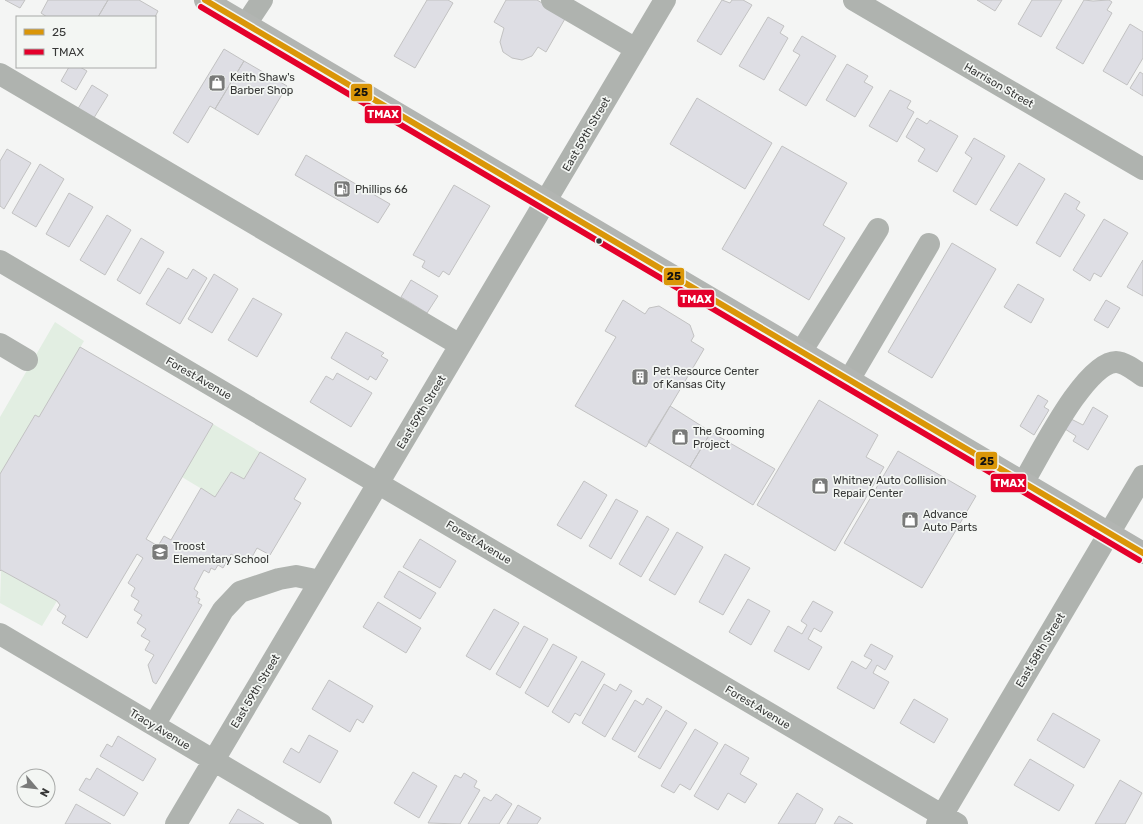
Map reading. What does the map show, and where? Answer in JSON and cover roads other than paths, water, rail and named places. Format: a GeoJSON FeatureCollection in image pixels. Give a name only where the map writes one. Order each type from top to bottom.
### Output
{"type":"FeatureCollection","features":[{"type":"Feature","properties":{"kind":"main road"},"geometry":{"type":"LineString","coordinates":[[205,0],[1143,553]]}},
{"type":"Feature","properties":{"kind":"street"},"geometry":{"type":"LineString","coordinates":[[246,24],[262,0]]}},
{"type":"Feature","properties":{"kind":"street"},"geometry":{"type":"LineString","coordinates":[[552,0],[636,49]]}},
{"type":"Feature","properties":{"kind":"street","name":"East 59th Street"},"geometry":{"type":"LineString","coordinates":[[176,824],[665,0]]}},
{"type":"Feature","properties":{"kind":"street","name":"Harrison Street"},"geometry":{"type":"LineString","coordinates":[[854,0],[1143,169]]}},
{"type":"Feature","properties":{"kind":"street"},"geometry":{"type":"LineString","coordinates":[[0,74],[460,345]]}},
{"type":"Feature","properties":{"kind":"street"},"geometry":{"type":"LineString","coordinates":[[801,352],[878,229]]}},
{"type":"Feature","properties":{"kind":"street"},"geometry":{"type":"LineString","coordinates":[[849,380],[929,244]]}},
{"type":"Feature","properties":{"kind":"street","name":"Forest Avenue"},"geometry":{"type":"LineString","coordinates":[[0,261],[379,483],[945,821]]}},
{"type":"Feature","properties":{"kind":"street"},"geometry":{"type":"LineString","coordinates":[[0,344],[27,360]]}},
{"type":"Feature","properties":{"kind":"street"},"geometry":{"type":"LineString","coordinates":[[1023,483],[1079,389],[1099,369],[1109,363],[1118,362],[1143,376]]}},
{"type":"Feature","properties":{"kind":"street","name":"East 58th Street"},"geometry":{"type":"LineString","coordinates":[[945,821],[1143,476]]}},
{"type":"Feature","properties":{"kind":"street"},"geometry":{"type":"LineString","coordinates":[[154,725],[223,610],[240,592],[279,579],[296,576],[320,581]]}},
{"type":"Feature","properties":{"kind":"street","name":"Tracy Avenue"},"geometry":{"type":"LineString","coordinates":[[0,634],[321,824]]}},
{"type":"Feature","properties":{"kind":"place","name":"Keith Shaw's Barber Shop"},"geometry":{"type":"Point","coordinates":[217,83]}},
{"type":"Feature","properties":{"kind":"place","name":"Phillips 66"},"geometry":{"type":"Point","coordinates":[342,189]}},
{"type":"Feature","properties":{"kind":"place","name":"Pet Resource Center of Kansas City"},"geometry":{"type":"Point","coordinates":[640,377]}},
{"type":"Feature","properties":{"kind":"place","name":"The Grooming Project"},"geometry":{"type":"Point","coordinates":[680,437]}},
{"type":"Feature","properties":{"kind":"place","name":"Whitney Auto Collision Repair Center"},"geometry":{"type":"Point","coordinates":[820,486]}},
{"type":"Feature","properties":{"kind":"place","name":"Advance Auto Parts"},"geometry":{"type":"Point","coordinates":[910,520]}},
{"type":"Feature","properties":{"kind":"place","name":"Troost Elementary School"},"geometry":{"type":"Point","coordinates":[160,552]}}]}
